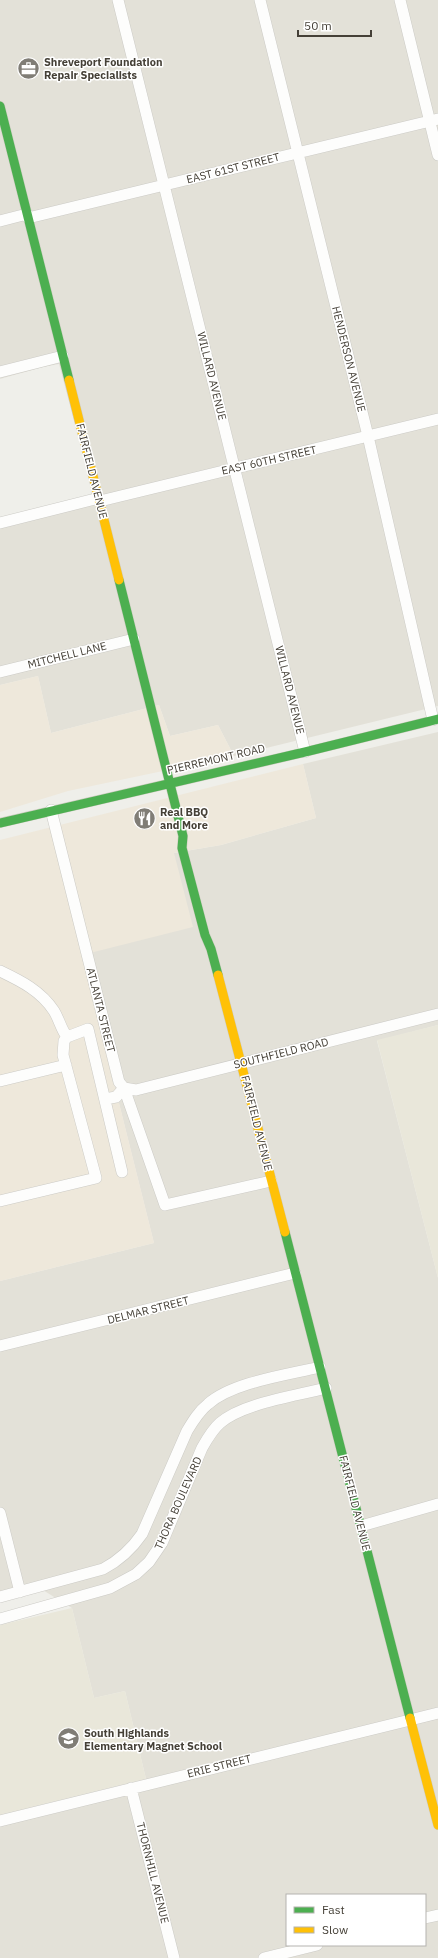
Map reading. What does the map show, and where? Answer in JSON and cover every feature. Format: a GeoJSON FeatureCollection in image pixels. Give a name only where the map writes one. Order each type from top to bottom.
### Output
{"type":"FeatureCollection","features":[{"type":"Feature","properties":{"kind":"street","name":"WILLARD AVENUE"},"geometry":{"type":"LineString","coordinates":[[118,0],[305,752]]}},
{"type":"Feature","properties":{"kind":"street","name":"HENDERSON AVENUE"},"geometry":{"type":"LineString","coordinates":[[260,0],[368,436],[436,719]]}},
{"type":"Feature","properties":{"kind":"street"},"geometry":{"type":"LineString","coordinates":[[400,0],[434,120],[438,155]]}},
{"type":"Feature","properties":{"kind":"street","name":"FAIRFIELD AVENUE"},"geometry":{"type":"LineString","coordinates":[[0,106],[100,499],[183,836],[194,860],[211,933],[211,949],[326,1388],[438,1825]]}},
{"type":"Feature","properties":{"kind":"street","name":"EAST 61ST STREET"},"geometry":{"type":"LineString","coordinates":[[0,221],[164,185],[434,120]]}},
{"type":"Feature","properties":{"kind":"street"},"geometry":{"type":"LineString","coordinates":[[0,372],[63,356]]}},
{"type":"Feature","properties":{"kind":"street","name":"EAST 60TH STREET"},"geometry":{"type":"LineString","coordinates":[[0,523],[438,419]]}},
{"type":"Feature","properties":{"kind":"street","name":"MITCHELL LANE"},"geometry":{"type":"LineString","coordinates":[[0,672],[134,639]]}},
{"type":"Feature","properties":{"kind":"street","name":"PIERREMONT ROAD"},"geometry":{"type":"LineString","coordinates":[[0,823],[170,782],[305,752],[436,719]]}},
{"type":"Feature","properties":{"kind":"street","name":"ATLANTA STREET"},"geometry":{"type":"LineString","coordinates":[[51,810],[120,1082],[124,1088],[164,1205]]}},
{"type":"Feature","properties":{"kind":"street"},"geometry":{"type":"LineString","coordinates":[[0,971],[20,980],[40,994],[54,1012],[67,1037]]}},
{"type":"Feature","properties":{"kind":"street","name":"SOUTHFIELD ROAD"},"geometry":{"type":"LineString","coordinates":[[124,1088],[136,1090],[438,1014]]}},
{"type":"Feature","properties":{"kind":"street"},"geometry":{"type":"LineString","coordinates":[[0,1201],[96,1178],[63,1055],[64,1041],[67,1037],[88,1029],[122,1172]]}},
{"type":"Feature","properties":{"kind":"street"},"geometry":{"type":"LineString","coordinates":[[0,1081],[66,1065]]}},
{"type":"Feature","properties":{"kind":"street"},"geometry":{"type":"LineString","coordinates":[[105,1099],[116,1096],[124,1088]]}},
{"type":"Feature","properties":{"kind":"street","name":"FAIRFIELD AVENUE"},"geometry":{"type":"LineString","coordinates":[[164,1205],[271,1181]]}},
{"type":"Feature","properties":{"kind":"street","name":"DELMAR STREET"},"geometry":{"type":"LineString","coordinates":[[0,1346],[295,1273]]}},
{"type":"Feature","properties":{"kind":"street","name":"THORA BOULEVARD"},"geometry":{"type":"LineString","coordinates":[[0,1597],[103,1569],[124,1556],[142,1534],[187,1431],[196,1416],[208,1404],[222,1394],[236,1388],[320,1367]]}},
{"type":"Feature","properties":{"kind":"street","name":"THORA BOULEVARD"},"geometry":{"type":"LineString","coordinates":[[0,1619],[110,1588],[136,1574],[149,1562],[162,1543],[202,1448],[209,1435],[219,1423],[232,1414],[248,1408],[326,1388]]}},
{"type":"Feature","properties":{"kind":"street"},"geometry":{"type":"LineString","coordinates":[[361,1526],[438,1504]]}},
{"type":"Feature","properties":{"kind":"street"},"geometry":{"type":"LineString","coordinates":[[0,1513],[20,1592]]}},
{"type":"Feature","properties":{"kind":"street","name":"ERIE STREET"},"geometry":{"type":"LineString","coordinates":[[0,1821],[438,1713]]}},
{"type":"Feature","properties":{"kind":"street","name":"THORNHILL AVENUE"},"geometry":{"type":"LineString","coordinates":[[131,1788],[174,1958]]}},
{"type":"Feature","properties":{"kind":"street"},"geometry":{"type":"LineString","coordinates":[[426,1918],[438,1915]]}},
{"type":"Feature","properties":{"kind":"street"},"geometry":{"type":"LineString","coordinates":[[264,1958],[313,1946]]}},
{"type":"Feature","properties":{"kind":"shaded area"},"geometry":{"type":"Polygon","coordinates":[[[0,0],[438,0],[438,706],[234,756],[218,725],[170,736],[159,705],[51,733],[38,676],[0,685],[0,519],[89,496],[93,491],[59,364],[0,379],[0,0]]]}},
{"type":"Feature","properties":{"kind":"shaded area"},"geometry":{"type":"Polygon","coordinates":[[[38,676],[51,733],[159,705],[170,736],[218,725],[234,756],[68,791],[0,812],[0,685],[38,676]]]}},
{"type":"Feature","properties":{"kind":"shaded area"},"geometry":{"type":"Polygon","coordinates":[[[438,732],[438,1025],[377,1041],[438,1278],[438,1958],[0,1958],[0,1815],[146,1779],[125,1691],[94,1698],[72,1608],[33,1584],[0,1592],[0,1281],[154,1243],[82,955],[174,853],[221,845],[316,818],[303,764],[438,732]]]}},
{"type":"Feature","properties":{"kind":"shaded area"},"geometry":{"type":"Polygon","coordinates":[[[303,764],[316,818],[221,845],[174,853],[193,927],[82,955],[154,1243],[0,1281],[0,840],[303,764]]]}},
{"type":"Feature","properties":{"kind":"shaded area"},"geometry":{"type":"Polygon","coordinates":[[[438,1025],[438,1278],[377,1040],[438,1025]]]}},
{"type":"Feature","properties":{"kind":"shaded area","name":"South Highlands Elementary Magnet School"},"geometry":{"type":"Polygon","coordinates":[[[72,1608],[94,1698],[125,1691],[146,1779],[0,1815],[0,1625],[72,1608]]]}},
{"type":"Feature","properties":{"kind":"traffic: fast"},"geometry":{"type":"LineString","coordinates":[[0,106],[69,380]]}},
{"type":"Feature","properties":{"kind":"traffic: fast"},"geometry":{"type":"LineString","coordinates":[[119,580],[183,836],[182,848],[205,935],[211,949],[218,975]]}},
{"type":"Feature","properties":{"kind":"traffic: fast"},"geometry":{"type":"LineString","coordinates":[[0,823],[305,752],[438,719]]}},
{"type":"Feature","properties":{"kind":"traffic: fast"},"geometry":{"type":"LineString","coordinates":[[285,1232],[410,1718]]}},
{"type":"Feature","properties":{"kind":"traffic: slow"},"geometry":{"type":"LineString","coordinates":[[69,380],[119,580]]}},
{"type":"Feature","properties":{"kind":"traffic: slow"},"geometry":{"type":"LineString","coordinates":[[218,975],[285,1232]]}},
{"type":"Feature","properties":{"kind":"traffic: slow"},"geometry":{"type":"LineString","coordinates":[[410,1718],[438,1825]]}},
{"type":"Feature","properties":{"kind":"place","name":"Shreveport Foundation Repair Specialists"},"geometry":{"type":"Point","coordinates":[28,68]}},
{"type":"Feature","properties":{"kind":"place","name":"Real BBQ and More"},"geometry":{"type":"Point","coordinates":[144,818]}},
{"type":"Feature","properties":{"kind":"place","name":"South Highlands Elementary Magnet School"},"geometry":{"type":"Point","coordinates":[68,1739]}}]}
